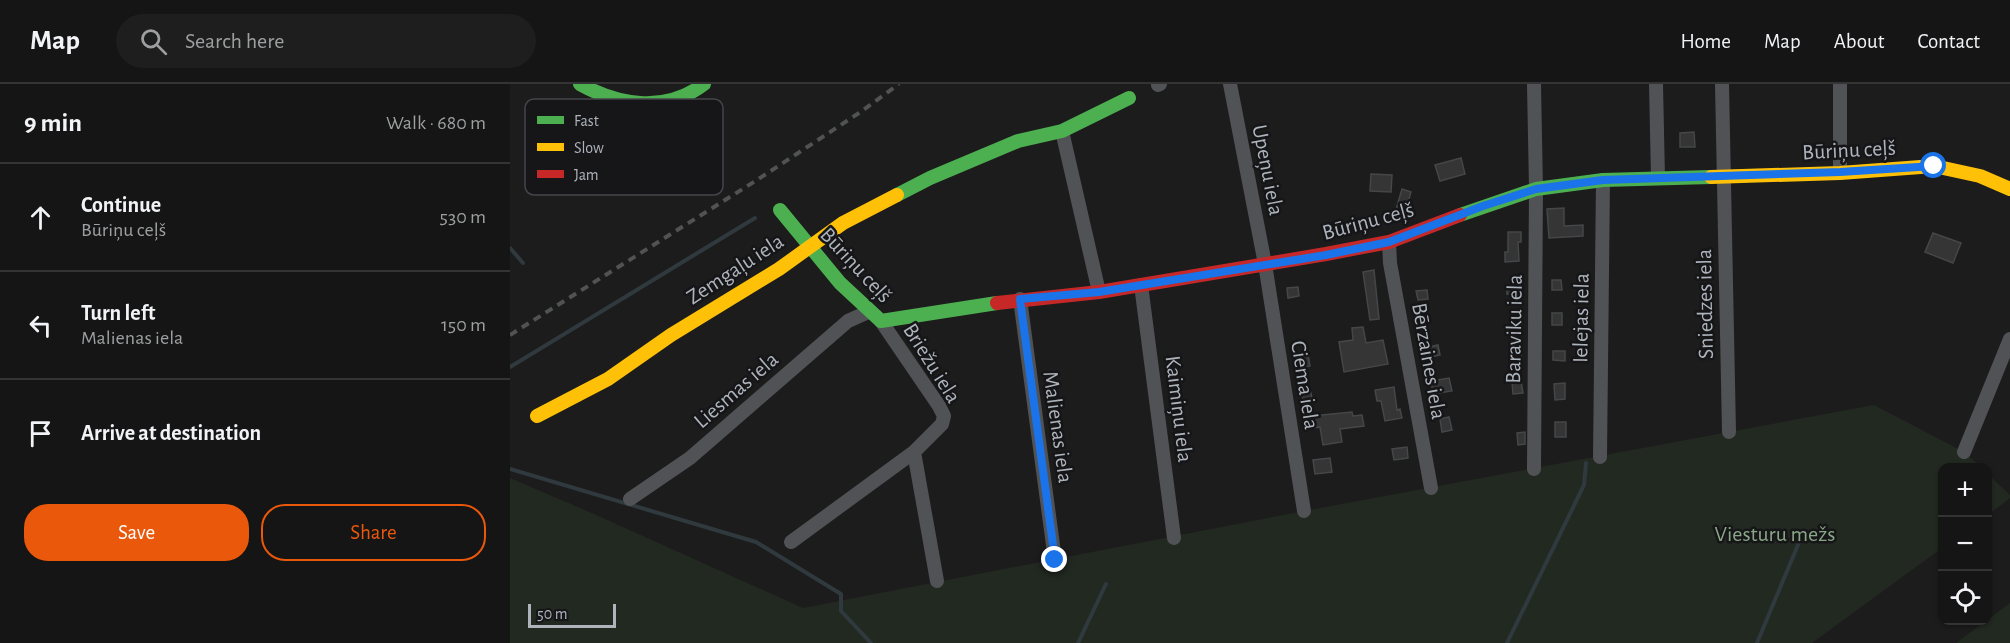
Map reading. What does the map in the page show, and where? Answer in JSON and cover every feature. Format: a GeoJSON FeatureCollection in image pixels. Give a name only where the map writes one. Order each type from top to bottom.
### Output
{"type":"FeatureCollection","features":[{"type":"Feature","properties":{"kind":"street"},"geometry":{"type":"LineString","coordinates":[[579,84],[615,99]]}},
{"type":"Feature","properties":{"kind":"street"},"geometry":{"type":"LineString","coordinates":[[679,99],[704,84]]}},
{"type":"Feature","properties":{"kind":"street","name":"Upeņu iela"},"geometry":{"type":"LineString","coordinates":[[1230,84],[1265,264]]}},
{"type":"Feature","properties":{"kind":"street","name":"Baraviku iela"},"geometry":{"type":"LineString","coordinates":[[1534,84],[1536,189],[1534,469]]}},
{"type":"Feature","properties":{"kind":"street"},"geometry":{"type":"LineString","coordinates":[[1656,84],[1658,178]]}},
{"type":"Feature","properties":{"kind":"street","name":"Sniedzes iela"},"geometry":{"type":"LineString","coordinates":[[1722,84],[1729,432]]}},
{"type":"Feature","properties":{"kind":"street"},"geometry":{"type":"LineString","coordinates":[[1840,84],[1840,172]]}},
{"type":"Feature","properties":{"kind":"street","name":"Zemgaļu iela"},"geometry":{"type":"LineString","coordinates":[[537,416],[608,379],[671,335],[779,269],[843,223],[930,178],[1018,141],[1062,131],[1129,98]]}},
{"type":"Feature","properties":{"kind":"street"},"geometry":{"type":"LineString","coordinates":[[1062,131],[1099,292]]}},
{"type":"Feature","properties":{"kind":"street","name":"Būriņu ceļš"},"geometry":{"type":"LineString","coordinates":[[780,210],[808,247],[868,312],[881,321],[1020,299],[1099,292],[1389,242],[1483,206],[1536,189],[1603,180],[1840,172],[1934,166],[1980,176],[2010,189]]}},
{"type":"Feature","properties":{"kind":"street","name":"Ielejas iela"},"geometry":{"type":"LineString","coordinates":[[1600,457],[1603,180]]}},
{"type":"Feature","properties":{"kind":"street","name":"Bērzaines iela"},"geometry":{"type":"LineString","coordinates":[[1389,242],[1390,263],[1431,488]]}},
{"type":"Feature","properties":{"kind":"street","name":"Ciema iela"},"geometry":{"type":"LineString","coordinates":[[1265,264],[1304,511]]}},
{"type":"Feature","properties":{"kind":"street","name":"Kaimiņu iela"},"geometry":{"type":"LineString","coordinates":[[1142,285],[1174,538]]}},
{"type":"Feature","properties":{"kind":"street","name":"Malienas iela"},"geometry":{"type":"LineString","coordinates":[[1020,299],[1055,560]]}},
{"type":"Feature","properties":{"kind":"street","name":"Liesmas iela"},"geometry":{"type":"LineString","coordinates":[[630,499],[690,458],[849,321],[868,312]]}},
{"type":"Feature","properties":{"kind":"street","name":"Briežu iela"},"geometry":{"type":"LineString","coordinates":[[791,542],[914,452],[942,424],[944,416],[939,405],[881,321]]}},
{"type":"Feature","properties":{"kind":"street"},"geometry":{"type":"LineString","coordinates":[[1964,452],[2010,339]]}},
{"type":"Feature","properties":{"kind":"street"},"geometry":{"type":"LineString","coordinates":[[914,452],[937,581]]}},
{"type":"Feature","properties":{"kind":"green space","name":"Viesturu mežs"},"geometry":{"type":"Polygon","coordinates":[[[1874,405],[1964,452],[1976,463],[1938,463],[1938,551],[1812,643],[510,643],[510,478],[803,608],[1304,511],[1874,405]]]}},
{"type":"Feature","properties":{"kind":"green space"},"geometry":{"type":"Polygon","coordinates":[[[1992,478],[2010,495],[2010,498],[1992,512],[1992,478]]]}},
{"type":"Feature","properties":{"kind":"green space"},"geometry":{"type":"Polygon","coordinates":[[[2010,603],[2010,643],[1956,643],[1980,625],[1992,625],[1992,616],[2010,603]]]}},
{"type":"Feature","properties":{"kind":"building"},"geometry":{"type":"Polygon","coordinates":[[[1694,132],[1695,147],[1680,147],[1680,133],[1694,132]]]}},
{"type":"Feature","properties":{"kind":"building"},"geometry":{"type":"Polygon","coordinates":[[[1461,158],[1465,174],[1440,181],[1435,165],[1461,158]]]}},
{"type":"Feature","properties":{"kind":"building"},"geometry":{"type":"Polygon","coordinates":[[[1371,174],[1392,175],[1391,192],[1370,191],[1371,174]]]}},
{"type":"Feature","properties":{"kind":"building"},"geometry":{"type":"Polygon","coordinates":[[[1402,189],[1411,192],[1403,219],[1394,216],[1402,189]]]}},
{"type":"Feature","properties":{"kind":"building"},"geometry":{"type":"Polygon","coordinates":[[[1564,208],[1564,226],[1583,225],[1583,236],[1549,238],[1547,209],[1564,208]]]}},
{"type":"Feature","properties":{"kind":"building"},"geometry":{"type":"Polygon","coordinates":[[[1508,232],[1521,232],[1521,242],[1518,242],[1519,261],[1505,262],[1505,252],[1508,252],[1508,232]]]}},
{"type":"Feature","properties":{"kind":"building"},"geometry":{"type":"Polygon","coordinates":[[[1933,233],[1961,243],[1953,263],[1925,252],[1933,233]]]}},
{"type":"Feature","properties":{"kind":"building"},"geometry":{"type":"Polygon","coordinates":[[[1374,270],[1379,319],[1370,320],[1363,272],[1374,270]]]}},
{"type":"Feature","properties":{"kind":"building"},"geometry":{"type":"Polygon","coordinates":[[[1552,280],[1561,280],[1562,290],[1552,290],[1552,280]]]}},
{"type":"Feature","properties":{"kind":"building"},"geometry":{"type":"Polygon","coordinates":[[[1507,285],[1520,285],[1520,295],[1507,294],[1507,285]]]}},
{"type":"Feature","properties":{"kind":"building"},"geometry":{"type":"Polygon","coordinates":[[[1298,287],[1299,296],[1288,298],[1287,288],[1298,287]]]}},
{"type":"Feature","properties":{"kind":"building"},"geometry":{"type":"Polygon","coordinates":[[[1427,290],[1428,299],[1418,300],[1416,291],[1427,290]]]}},
{"type":"Feature","properties":{"kind":"building"},"geometry":{"type":"Polygon","coordinates":[[[1552,313],[1562,313],[1562,325],[1552,325],[1552,313]]]}},
{"type":"Feature","properties":{"kind":"building"},"geometry":{"type":"Polygon","coordinates":[[[1521,315],[1522,328],[1510,328],[1510,316],[1521,315]]]}},
{"type":"Feature","properties":{"kind":"building"},"geometry":{"type":"Polygon","coordinates":[[[1363,327],[1366,343],[1383,340],[1388,364],[1344,372],[1339,342],[1353,340],[1352,328],[1363,327]]]}},
{"type":"Feature","properties":{"kind":"building"},"geometry":{"type":"Polygon","coordinates":[[[1438,345],[1440,355],[1426,358],[1424,348],[1438,345]]]}},
{"type":"Feature","properties":{"kind":"building"},"geometry":{"type":"Polygon","coordinates":[[[1521,346],[1521,356],[1511,357],[1511,347],[1521,346]]]}},
{"type":"Feature","properties":{"kind":"building"},"geometry":{"type":"Polygon","coordinates":[[[1553,351],[1565,351],[1565,361],[1553,360],[1553,351]]]}},
{"type":"Feature","properties":{"kind":"building"},"geometry":{"type":"Polygon","coordinates":[[[1308,355],[1310,366],[1296,369],[1294,357],[1308,355]]]}},
{"type":"Feature","properties":{"kind":"building"},"geometry":{"type":"Polygon","coordinates":[[[1449,378],[1452,391],[1433,394],[1431,381],[1449,378]]]}},
{"type":"Feature","properties":{"kind":"building"},"geometry":{"type":"Polygon","coordinates":[[[1521,381],[1523,393],[1513,394],[1512,382],[1521,381]]]}},
{"type":"Feature","properties":{"kind":"building"},"geometry":{"type":"Polygon","coordinates":[[[1565,383],[1565,399],[1555,400],[1554,384],[1565,383]]]}},
{"type":"Feature","properties":{"kind":"building"},"geometry":{"type":"Polygon","coordinates":[[[1394,387],[1397,410],[1400,409],[1402,418],[1385,421],[1381,401],[1377,401],[1375,390],[1394,387]]]}},
{"type":"Feature","properties":{"kind":"building"},"geometry":{"type":"Polygon","coordinates":[[[1310,389],[1312,398],[1303,400],[1301,391],[1310,389]]]}},
{"type":"Feature","properties":{"kind":"building"},"geometry":{"type":"Polygon","coordinates":[[[1352,412],[1353,416],[1362,415],[1364,426],[1340,429],[1342,442],[1323,445],[1320,427],[1314,428],[1312,416],[1352,412]]]}},
{"type":"Feature","properties":{"kind":"building"},"geometry":{"type":"Polygon","coordinates":[[[1449,417],[1452,430],[1442,432],[1440,419],[1449,417]]]}},
{"type":"Feature","properties":{"kind":"building"},"geometry":{"type":"Polygon","coordinates":[[[1555,422],[1566,422],[1566,437],[1555,437],[1555,422]]]}},
{"type":"Feature","properties":{"kind":"building"},"geometry":{"type":"Polygon","coordinates":[[[1525,432],[1525,444],[1518,445],[1517,433],[1525,432]]]}},
{"type":"Feature","properties":{"kind":"building"},"geometry":{"type":"Polygon","coordinates":[[[1407,447],[1408,458],[1394,460],[1392,449],[1407,447]]]}},
{"type":"Feature","properties":{"kind":"building"},"geometry":{"type":"Polygon","coordinates":[[[1330,458],[1332,472],[1315,474],[1313,460],[1330,458]]]}},
{"type":"Feature","properties":{"kind":"waterway"},"geometry":{"type":"LineString","coordinates":[[510,367],[755,218]]}},
{"type":"Feature","properties":{"kind":"waterway"},"geometry":{"type":"LineString","coordinates":[[510,248],[523,263]]}},
{"type":"Feature","properties":{"kind":"waterway"},"geometry":{"type":"LineString","coordinates":[[1507,643],[1584,485],[1586,463]]}},
{"type":"Feature","properties":{"kind":"waterway"},"geometry":{"type":"LineString","coordinates":[[510,469],[756,542],[841,594],[841,611],[871,643]]}},
{"type":"Feature","properties":{"kind":"waterway"},"geometry":{"type":"LineString","coordinates":[[1757,643],[1800,540]]}},
{"type":"Feature","properties":{"kind":"waterway"},"geometry":{"type":"LineString","coordinates":[[1078,643],[1106,584]]}},
{"type":"Feature","properties":{"kind":"railway"},"geometry":{"type":"LineString","coordinates":[[510,335],[757,180],[899,84]]}},
{"type":"Feature","properties":{"kind":"traffic: fast"},"geometry":{"type":"LineString","coordinates":[[580,84],[595,92],[619,99]]}},
{"type":"Feature","properties":{"kind":"traffic: fast"},"geometry":{"type":"LineString","coordinates":[[674,99],[704,84]]}},
{"type":"Feature","properties":{"kind":"traffic: fast"},"geometry":{"type":"LineString","coordinates":[[897,195],[930,178],[1018,141],[1062,131],[1129,98]]}},
{"type":"Feature","properties":{"kind":"traffic: fast"},"geometry":{"type":"LineString","coordinates":[[1460,215],[1536,189],[1603,180],[1711,177]]}},
{"type":"Feature","properties":{"kind":"traffic: fast"},"geometry":{"type":"LineString","coordinates":[[780,210],[840,283],[881,321],[997,303]]}},
{"type":"Feature","properties":{"kind":"traffic: slow"},"geometry":{"type":"LineString","coordinates":[[1711,177],[1840,173],[1934,166],[1980,176],[2010,189]]}},
{"type":"Feature","properties":{"kind":"traffic: slow"},"geometry":{"type":"LineString","coordinates":[[537,416],[608,379],[671,335],[779,269],[843,223],[897,195]]}},
{"type":"Feature","properties":{"kind":"traffic: jam"},"geometry":{"type":"LineString","coordinates":[[997,303],[1099,292],[1326,254],[1389,242],[1460,215]]}},
{"type":"Feature","properties":{"kind":"route"},"geometry":{"type":"LineString","coordinates":[[1055,560],[1020,299],[1099,292],[1326,255],[1389,242],[1483,206],[1536,189],[1603,180],[1840,172],[1934,166]]}}]}
